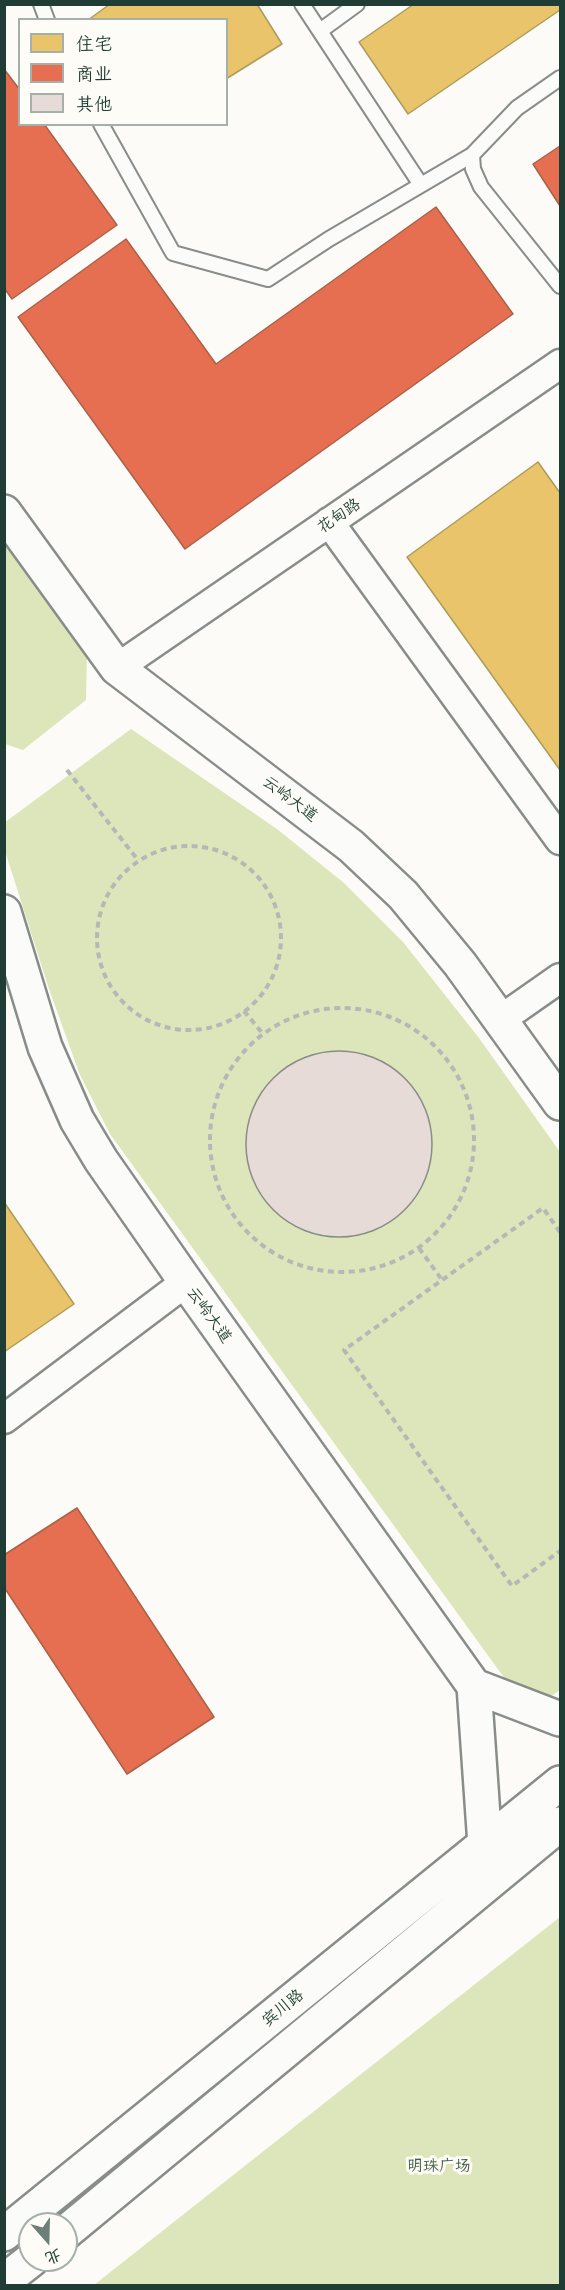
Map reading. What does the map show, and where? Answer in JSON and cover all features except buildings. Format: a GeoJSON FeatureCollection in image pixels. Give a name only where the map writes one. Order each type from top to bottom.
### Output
{"type":"FeatureCollection","features":[{"type":"Feature","properties":{"kind":"street","name":"花甸路"},"geometry":{"type":"LineString","coordinates":[[117,668],[561,364]]}},
{"type":"Feature","properties":{"kind":"street","name":"云岭大道"},"geometry":{"type":"LineString","coordinates":[[4,512],[117,668],[375,867],[430,926],[561,1103]]}},
{"type":"Feature","properties":{"kind":"street"},"geometry":{"type":"LineString","coordinates":[[329,522],[561,840]]}},
{"type":"Feature","properties":{"kind":"street","name":"云岭大道"},"geometry":{"type":"LineString","coordinates":[[4,912],[45,1047],[77,1120],[113,1178],[474,1686]]}},
{"type":"Feature","properties":{"kind":"street"},"geometry":{"type":"LineString","coordinates":[[500,1020],[561,978]]}},
{"type":"Feature","properties":{"kind":"street"},"geometry":{"type":"LineString","coordinates":[[4,1419],[186,1282]]}},
{"type":"Feature","properties":{"kind":"street"},"geometry":{"type":"LineString","coordinates":[[485,1845],[474,1686],[561,1719]]}},
{"type":"Feature","properties":{"kind":"street","name":"宾川路"},"geometry":{"type":"LineString","coordinates":[[4,2234],[561,1783]]}},
{"type":"Feature","properties":{"kind":"street","name":"宾川路"},"geometry":{"type":"LineString","coordinates":[[78,2222],[561,1824]]}},
{"type":"Feature","properties":{"kind":"street"},"geometry":{"type":"LineString","coordinates":[[4,2281],[18,2270]]}},
{"type":"Feature","properties":{"kind":"lane"},"geometry":{"type":"LineString","coordinates":[[303,4],[421,185]]}},
{"type":"Feature","properties":{"kind":"lane"},"geometry":{"type":"LineString","coordinates":[[320,30],[357,4]]}},
{"type":"Feature","properties":{"kind":"lane"},"geometry":{"type":"LineString","coordinates":[[102,126],[173,253],[268,279],[329,239],[472,155],[517,108],[561,78]]}},
{"type":"Feature","properties":{"kind":"lane"},"geometry":{"type":"LineString","coordinates":[[472,155],[474,169],[481,187],[561,286]]}},
{"type":"Feature","properties":{"kind":"path"},"geometry":{"type":"LineString","coordinates":[[67,771],[138,860]]}},
{"type":"Feature","properties":{"kind":"path"},"geometry":{"type":"LineString","coordinates":[[185,845],[211,848],[234,856],[254,872],[270,891],[279,914],[282,940],[278,964],[267,987],[244,1011],[229,1021],[206,1029],[180,1030],[155,1024],[132,1012],[114,994],[102,972],[96,947],[97,922],[105,898],[119,877],[138,860],[161,849],[185,845]]}},
{"type":"Feature","properties":{"kind":"path"},"geometry":{"type":"LineString","coordinates":[[327,1008],[362,1008],[396,1018],[426,1036],[450,1061],[467,1092],[475,1126],[474,1161],[463,1194],[445,1224],[419,1248],[399,1260],[377,1268],[355,1272],[332,1272],[288,1261],[268,1250],[250,1236],[234,1218],[222,1199],[214,1178],[209,1132],[212,1110],[219,1088],[237,1058],[263,1034],[293,1016],[327,1008]]}},
{"type":"Feature","properties":{"kind":"path"},"geometry":{"type":"LineString","coordinates":[[244,1011],[263,1034]]}},
{"type":"Feature","properties":{"kind":"path"},"geometry":{"type":"LineString","coordinates":[[561,1232],[543,1208],[344,1350],[512,1586],[561,1551]]}},
{"type":"Feature","properties":{"kind":"path"},"geometry":{"type":"LineString","coordinates":[[419,1248],[442,1280]]}},
{"type":"Feature","properties":{"kind":"green space"},"geometry":{"type":"Polygon","coordinates":[[[4,537],[87,649],[86,700],[23,750],[5,744],[4,537]]]}},
{"type":"Feature","properties":{"kind":"green space"},"geometry":{"type":"Polygon","coordinates":[[[131,729],[277,829],[344,883],[403,942],[479,1038],[560,1152],[560,1690],[529,1712],[110,1134],[80,1075],[49,989],[5,851],[4,823],[131,729]]]}},
{"type":"Feature","properties":{"kind":"green space","name":"明珠广场"},"geometry":{"type":"Polygon","coordinates":[[[560,1917],[560,2285],[94,2285],[560,1917]]]}}]}
